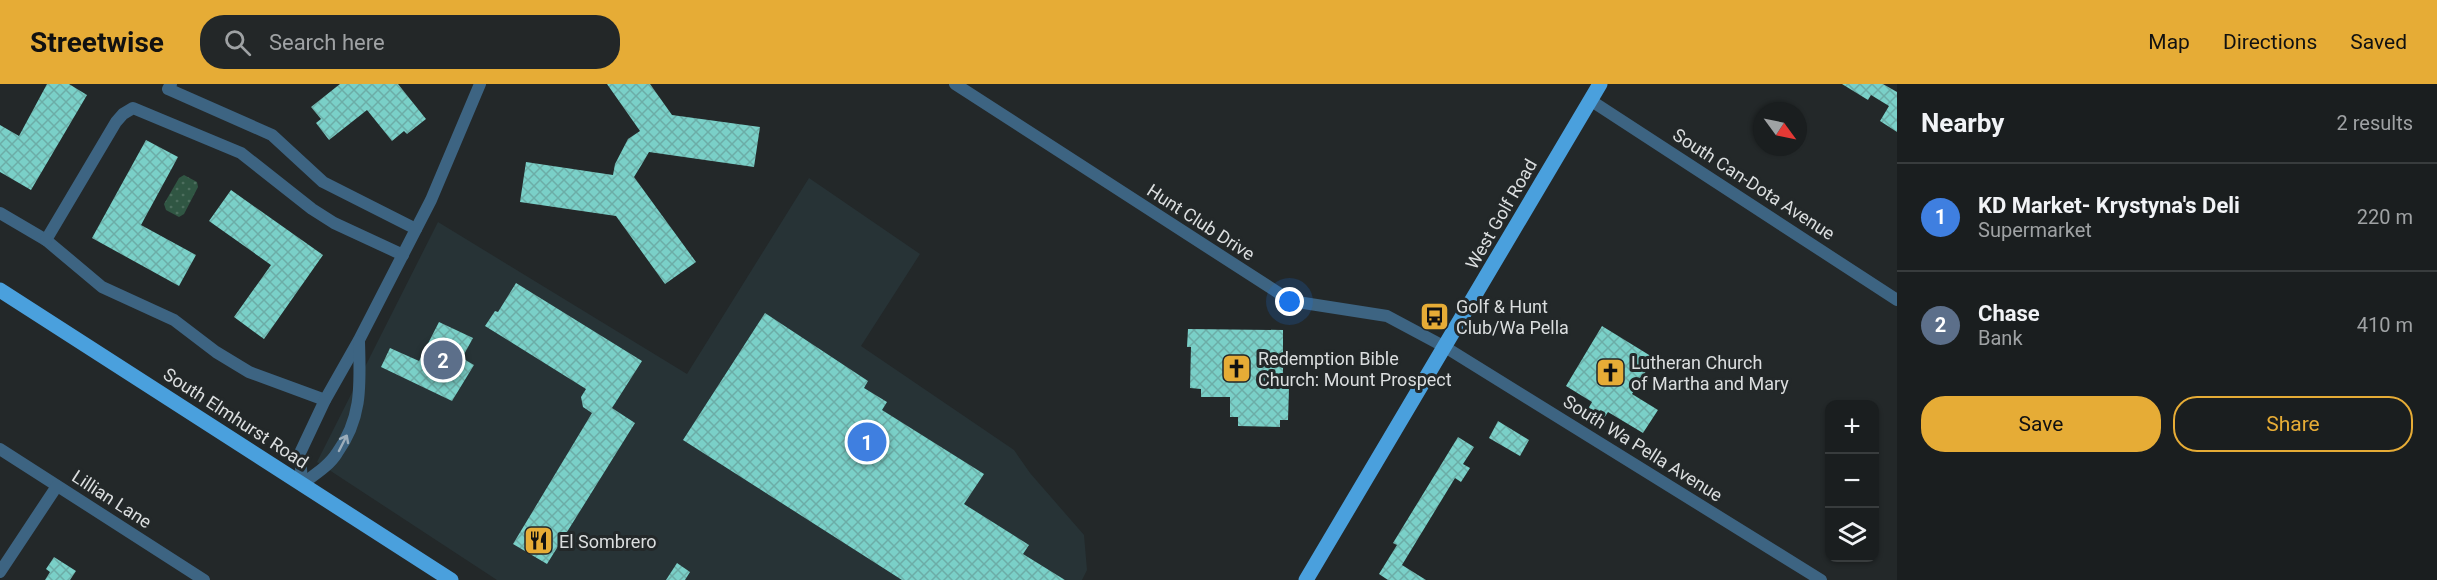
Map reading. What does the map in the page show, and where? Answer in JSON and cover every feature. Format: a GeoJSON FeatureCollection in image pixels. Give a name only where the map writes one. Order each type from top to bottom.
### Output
{"type":"FeatureCollection","features":[{"type":"Feature","properties":{"kind":"main road","name":"West Golf Road"},"geometry":{"type":"LineString","coordinates":[[1311,578],[1600,84]]}},
{"type":"Feature","properties":{"kind":"main road","name":"South Elmhurst Road"},"geometry":{"type":"LineString","coordinates":[[0,290],[451,580]]}},
{"type":"Feature","properties":{"kind":"street"},"geometry":{"type":"LineString","coordinates":[[171,84],[168,89],[272,135],[323,182],[416,229]]}},
{"type":"Feature","properties":{"kind":"street"},"geometry":{"type":"LineString","coordinates":[[302,484],[300,453],[325,400],[359,340],[416,229],[456,144],[480,84]]}},
{"type":"Feature","properties":{"kind":"street","name":"Hunt Club Drive"},"geometry":{"type":"LineString","coordinates":[[954,84],[1291,301],[1387,316],[1445,347]]}},
{"type":"Feature","properties":{"kind":"street","name":"South Can-Dota Avenue"},"geometry":{"type":"LineString","coordinates":[[1590,100],[1897,300]]}},
{"type":"Feature","properties":{"kind":"street"},"geometry":{"type":"LineString","coordinates":[[46,240],[116,122],[133,108],[241,153],[312,209],[334,223],[403,255]]}},
{"type":"Feature","properties":{"kind":"street"},"geometry":{"type":"LineString","coordinates":[[0,213],[46,240],[102,287],[174,320],[216,352],[249,372],[325,400]]}},
{"type":"Feature","properties":{"kind":"street"},"geometry":{"type":"LineString","coordinates":[[302,484],[337,454],[358,414],[359,340]]}},
{"type":"Feature","properties":{"kind":"street","name":"South Wa Pella Avenue"},"geometry":{"type":"LineString","coordinates":[[1445,347],[1821,580]]}},
{"type":"Feature","properties":{"kind":"street","name":"Lillian Lane"},"geometry":{"type":"LineString","coordinates":[[0,449],[204,580]]}},
{"type":"Feature","properties":{"kind":"street"},"geometry":{"type":"LineString","coordinates":[[0,572],[57,486]]}},
{"type":"Feature","properties":{"kind":"shaded area"},"geometry":{"type":"Polygon","coordinates":[[[809,178],[920,254],[861,346],[1014,450],[1030,473],[1084,535],[1087,570],[1082,580],[497,580],[317,462],[438,222],[687,374],[809,178]]]}},
{"type":"Feature","properties":{"kind":"green space"},"geometry":{"type":"Polygon","coordinates":[[[184,175],[197,182],[198,187],[184,214],[179,217],[166,210],[164,204],[179,178],[184,175]]]}},
{"type":"Feature","properties":{"kind":"building"},"geometry":{"type":"Polygon","coordinates":[[[47,84],[69,84],[87,95],[31,190],[0,172],[0,125],[19,136],[47,84]]]}},
{"type":"Feature","properties":{"kind":"building"},"geometry":{"type":"Polygon","coordinates":[[[340,84],[398,84],[426,119],[407,134],[404,131],[392,141],[367,110],[329,140],[316,123],[321,119],[311,107],[340,84]]]}},
{"type":"Feature","properties":{"kind":"building"},"geometry":{"type":"Polygon","coordinates":[[[607,84],[650,84],[672,115],[760,127],[754,167],[649,152],[634,177],[696,262],[665,284],[616,216],[520,202],[526,162],[613,175],[615,164],[628,139],[640,131],[607,84]]]}},
{"type":"Feature","properties":{"kind":"building"},"geometry":{"type":"Polygon","coordinates":[[[1842,84],[1883,84],[1897,92],[1897,132],[1880,121],[1889,106],[1871,95],[1868,100],[1842,84]]]}},
{"type":"Feature","properties":{"kind":"building"},"geometry":{"type":"Polygon","coordinates":[[[146,140],[178,157],[141,225],[196,255],[179,286],[92,238],[146,140]]]}},
{"type":"Feature","properties":{"kind":"building"},"geometry":{"type":"Polygon","coordinates":[[[231,190],[323,255],[264,339],[234,317],[271,265],[209,221],[231,190]]]}},
{"type":"Feature","properties":{"kind":"building"},"geometry":{"type":"Polygon","coordinates":[[[516,283],[642,361],[612,408],[635,423],[547,564],[513,544],[592,413],[583,407],[581,397],[586,389],[485,326],[495,311],[498,312],[516,283]]]}},
{"type":"Feature","properties":{"kind":"building"},"geometry":{"type":"Polygon","coordinates":[[[765,313],[868,381],[864,388],[887,402],[882,410],[984,474],[964,504],[1029,545],[1023,554],[1065,580],[902,580],[683,440],[765,313]]]}},
{"type":"Feature","properties":{"kind":"building"},"geometry":{"type":"Polygon","coordinates":[[[439,322],[473,338],[462,358],[474,365],[452,401],[381,367],[390,348],[419,361],[439,322]]]}},
{"type":"Feature","properties":{"kind":"building","name":"Lutheran Church of Martha and Mary"},"geometry":{"type":"Polygon","coordinates":[[[1602,326],[1654,358],[1632,394],[1658,410],[1643,433],[1608,412],[1604,418],[1588,409],[1592,402],[1566,386],[1602,326]]]}},
{"type":"Feature","properties":{"kind":"building","name":"Redemption Bible Church: Mount Prospect"},"geometry":{"type":"Polygon","coordinates":[[[1188,329],[1283,330],[1283,389],[1289,389],[1288,420],[1280,420],[1280,427],[1238,426],[1238,417],[1230,417],[1230,397],[1201,397],[1201,389],[1190,388],[1191,347],[1187,347],[1188,329]]]}},
{"type":"Feature","properties":{"kind":"building"},"geometry":{"type":"Polygon","coordinates":[[[1498,421],[1529,440],[1520,456],[1489,438],[1498,421]]]}},
{"type":"Feature","properties":{"kind":"building"},"geometry":{"type":"Polygon","coordinates":[[[1458,437],[1474,447],[1463,464],[1470,468],[1461,482],[1455,478],[1402,565],[1426,580],[1388,580],[1379,574],[1397,545],[1393,543],[1458,437]]]}},
{"type":"Feature","properties":{"kind":"building"},"geometry":{"type":"Polygon","coordinates":[[[54,557],[76,571],[70,580],[45,580],[50,572],[46,569],[54,557]]]}},
{"type":"Feature","properties":{"kind":"building"},"geometry":{"type":"Polygon","coordinates":[[[677,563],[690,572],[685,580],[666,580],[677,563]]]}},
{"type":"Feature","properties":{"kind":"place","name":"Golf & Hunt Club/Wa Pella"},"geometry":{"type":"Point","coordinates":[1435,316]}},
{"type":"Feature","properties":{"kind":"place","name":"Chase"},"geometry":{"type":"Point","coordinates":[443,360]}},
{"type":"Feature","properties":{"kind":"place","name":"Redemption Bible Church: Mount Prospect"},"geometry":{"type":"Point","coordinates":[1237,368]}},
{"type":"Feature","properties":{"kind":"place","name":"Lutheran Church of Martha and Mary"},"geometry":{"type":"Point","coordinates":[1610,372]}},
{"type":"Feature","properties":{"kind":"place","name":"KD Market- Krystyna's Deli"},"geometry":{"type":"Point","coordinates":[867,442]}},
{"type":"Feature","properties":{"kind":"place","name":"El Sombrero"},"geometry":{"type":"Point","coordinates":[538,541]}}]}
